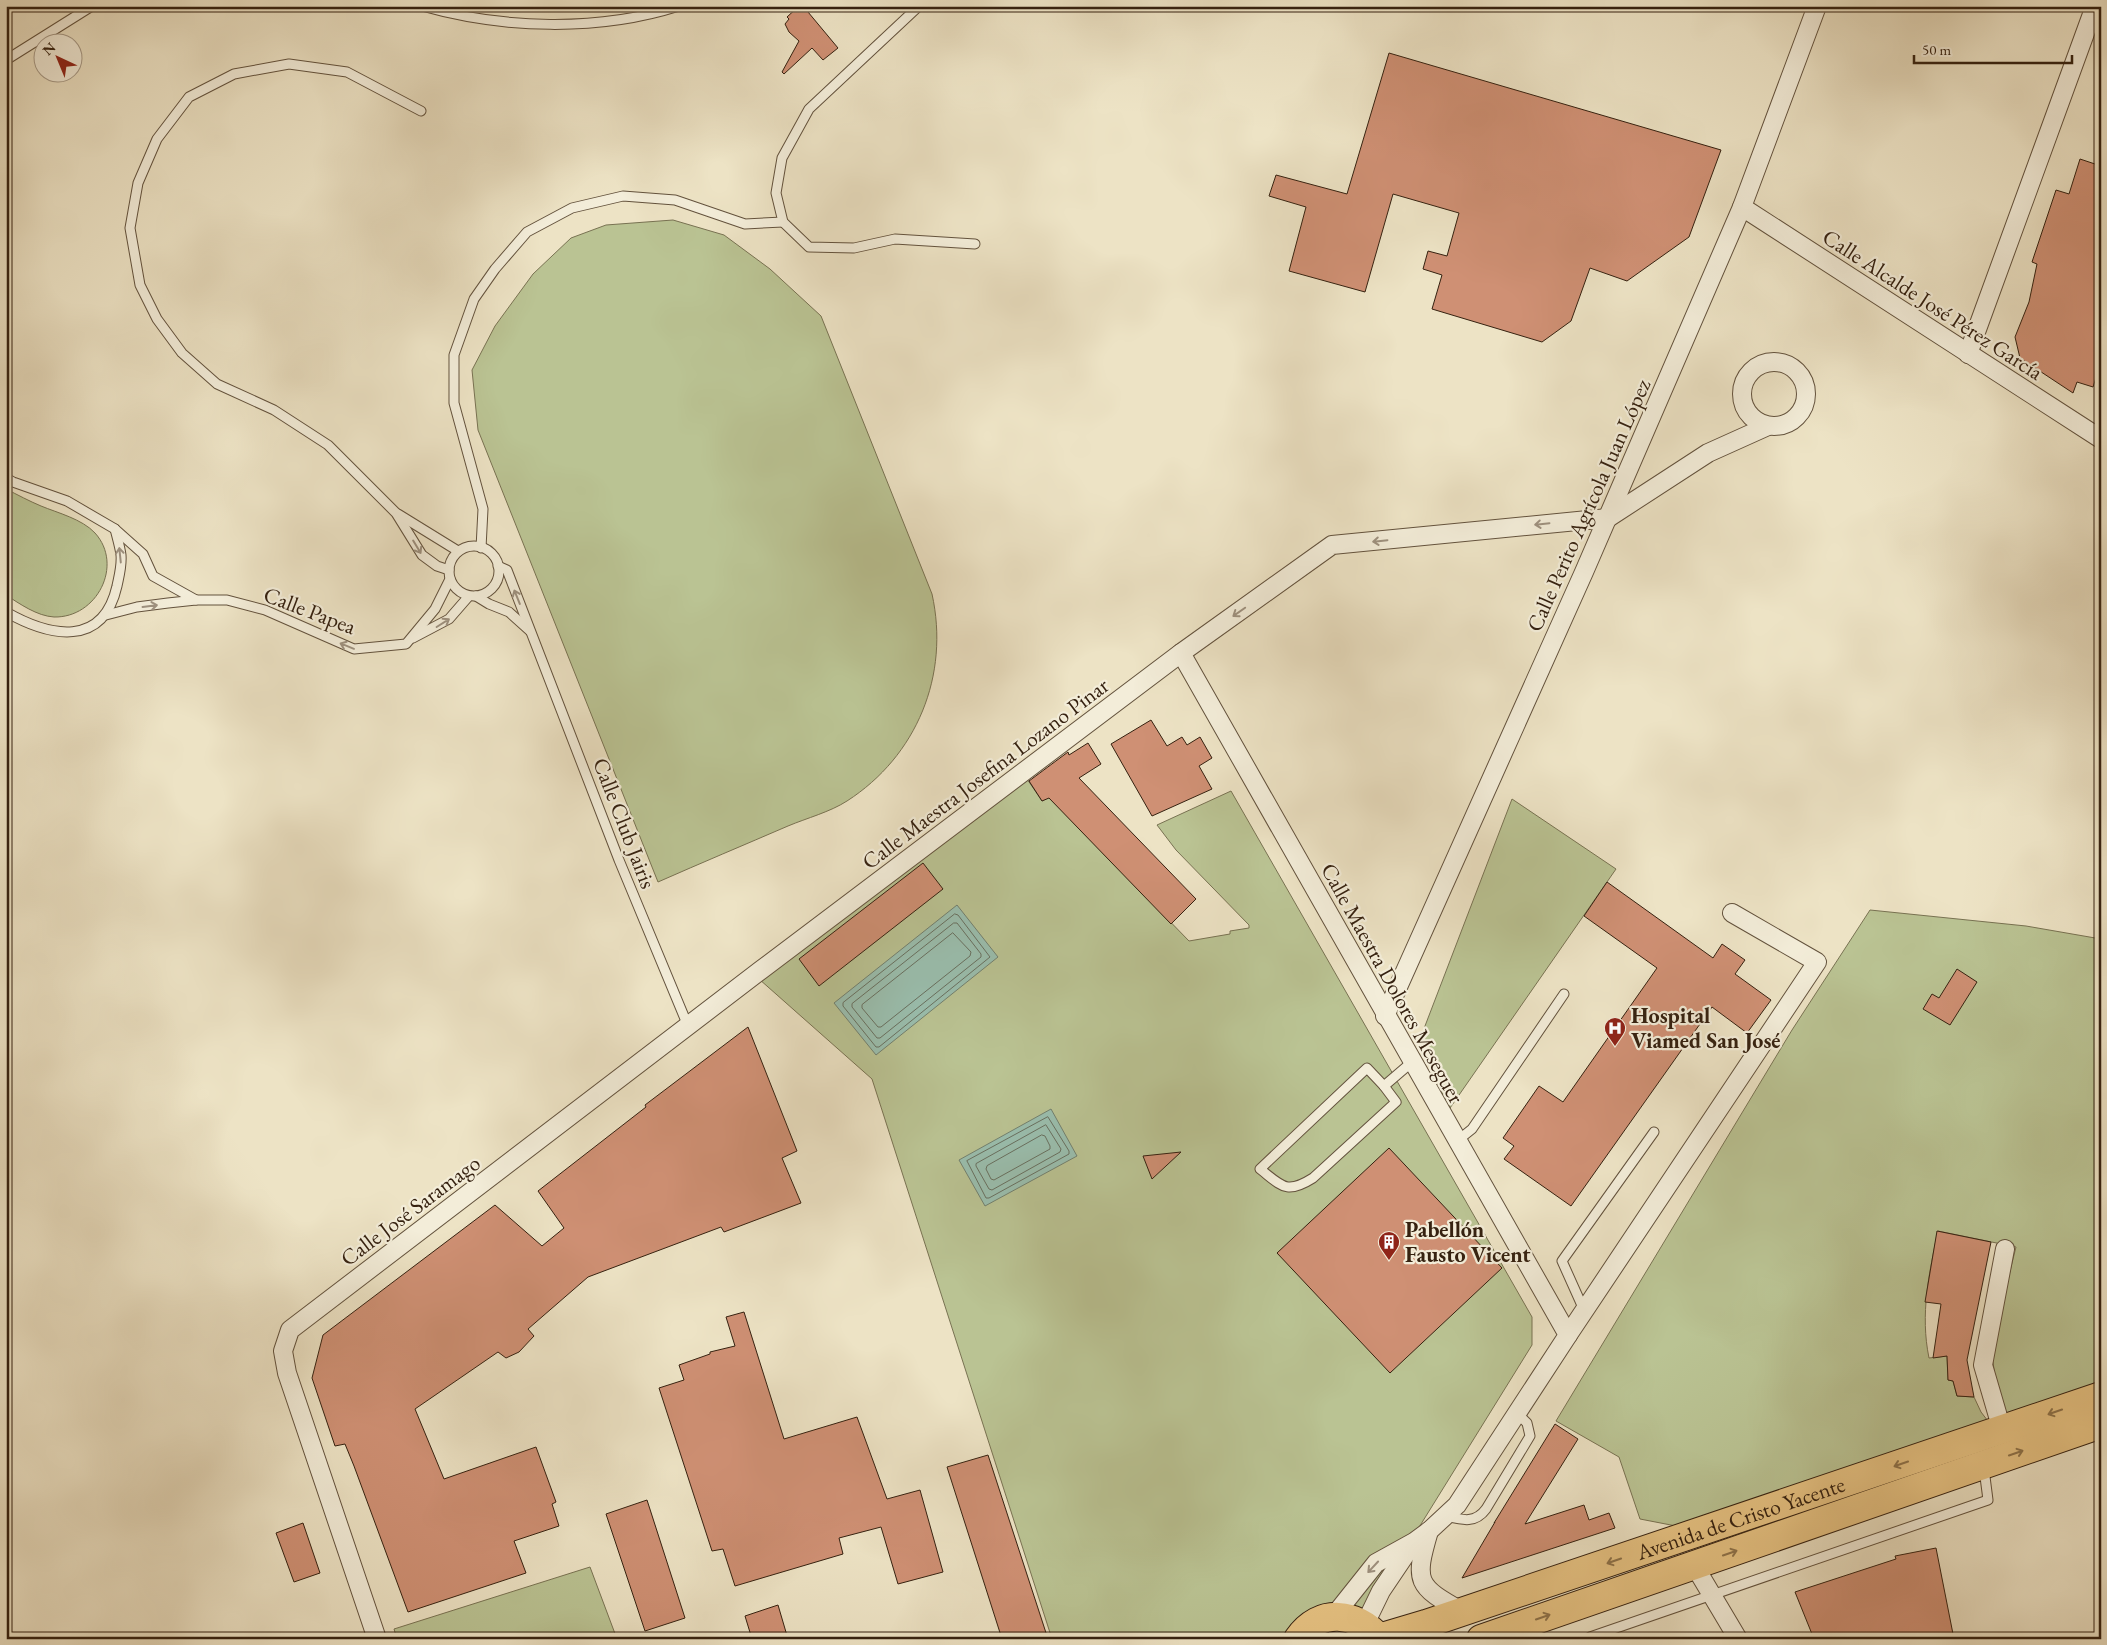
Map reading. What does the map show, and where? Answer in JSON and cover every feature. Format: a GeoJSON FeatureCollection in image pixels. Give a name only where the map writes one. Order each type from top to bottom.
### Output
{"type":"FeatureCollection","features":[{"type":"Feature","properties":{"kind":"main road","name":"Avenida de Cristo Yacente"},"geometry":{"type":"LineString","coordinates":[[1375,1634],[1463,1612],[2101,1396]]}},
{"type":"Feature","properties":{"kind":"main road","name":"Avenida de Cristo Yacente"},"geometry":{"type":"LineString","coordinates":[[1481,1639],[2101,1424]]}},
{"type":"Feature","properties":{"kind":"main road"},"geometry":{"type":"LineString","coordinates":[[1298,1639],[1303,1632],[1317,1621],[1333,1617],[1350,1618],[1375,1634]]}},
{"type":"Feature","properties":{"kind":"street","name":"Calle Perito Agrícola Juan López"},"geometry":{"type":"LineString","coordinates":[[1385,1016],[1608,518],[1742,207],[1817,6]]}},
{"type":"Feature","properties":{"kind":"street"},"geometry":{"type":"LineString","coordinates":[[1968,354],[2095,6]]}},
{"type":"Feature","properties":{"kind":"street","name":"Calle Alcalde José Pérez García"},"geometry":{"type":"LineString","coordinates":[[1742,207],[2101,439]]}},
{"type":"Feature","properties":{"kind":"street"},"geometry":{"type":"LineString","coordinates":[[1608,518],[1708,453],[1768,426]]}},
{"type":"Feature","properties":{"kind":"street","name":"Calle Maestra Josefina Lozano Pinar"},"geometry":{"type":"LineString","coordinates":[[816,928],[1181,653],[1332,546],[1608,518]]}},
{"type":"Feature","properties":{"kind":"street","name":"Calle Maestra Dolores Meseguer"},"geometry":{"type":"LineString","coordinates":[[1181,653],[1385,1016],[1568,1335]]}},
{"type":"Feature","properties":{"kind":"street"},"geometry":{"type":"LineString","coordinates":[[1333,1617],[1376,1563],[1414,1542],[1457,1505],[1584,1310],[1817,962],[1732,913]]}},
{"type":"Feature","properties":{"kind":"street","name":"Calle José Saramago"},"geometry":{"type":"LineString","coordinates":[[378,1639],[287,1373],[283,1351],[290,1330],[816,928]]}},
{"type":"Feature","properties":{"kind":"street"},"geometry":{"type":"LineString","coordinates":[[2002,1430],[1984,1365],[2005,1249]]}},
{"type":"Feature","properties":{"kind":"street"},"geometry":{"type":"LineString","coordinates":[[1429,1531],[1419,1564],[1423,1584],[1438,1598],[1463,1612]]}},
{"type":"Feature","properties":{"kind":"street"},"geometry":{"type":"LineString","coordinates":[[1375,1634],[1381,1591],[1414,1542]]}},
{"type":"Feature","properties":{"kind":"street"},"geometry":{"type":"LineString","coordinates":[[1694,1565],[1738,1639]]}},
{"type":"Feature","properties":{"kind":"lane"},"geometry":{"type":"LineString","coordinates":[[6,60],[92,6]]}},
{"type":"Feature","properties":{"kind":"lane"},"geometry":{"type":"LineString","coordinates":[[422,6],[472,18],[558,25],[648,16],[679,6]]}},
{"type":"Feature","properties":{"kind":"lane"},"geometry":{"type":"LineString","coordinates":[[919,6],[809,109],[782,158],[776,193],[783,222],[809,247],[854,248],[895,239],[974,244]]}},
{"type":"Feature","properties":{"kind":"lane"},"geometry":{"type":"LineString","coordinates":[[421,111],[347,72],[289,64],[234,74],[188,97],[157,139],[138,183],[130,228],[140,285],[157,319],[182,353],[217,384],[274,410],[328,445],[396,513],[422,555],[450,574],[460,592],[509,612],[531,632]]}},
{"type":"Feature","properties":{"kind":"lane"},"geometry":{"type":"LineString","coordinates":[[481,548],[483,509],[454,403],[454,355],[474,299],[495,269],[526,232],[572,208],[623,196],[675,200],[745,224],[783,222]]}},
{"type":"Feature","properties":{"kind":"lane"},"geometry":{"type":"LineString","coordinates":[[6,478],[67,501],[115,529],[143,554],[153,576],[196,600]]}},
{"type":"Feature","properties":{"kind":"lane"},"geometry":{"type":"LineString","coordinates":[[396,513],[458,551]]}},
{"type":"Feature","properties":{"kind":"lane"},"geometry":{"type":"LineString","coordinates":[[6,612],[52,632],[83,631],[96,624],[106,615],[115,594],[121,567],[121,555],[115,529]]}},
{"type":"Feature","properties":{"kind":"lane"},"geometry":{"type":"LineString","coordinates":[[410,639],[435,609],[450,574],[451,562],[458,551],[468,547],[481,548],[490,553],[498,566],[496,582],[485,594],[472,596]]}},
{"type":"Feature","properties":{"kind":"lane","name":"Calle Club Jairis"},"geometry":{"type":"LineString","coordinates":[[498,566],[506,570],[619,860],[688,1026]]}},
{"type":"Feature","properties":{"kind":"lane","name":"Calle Papea"},"geometry":{"type":"LineString","coordinates":[[106,615],[137,607],[196,600],[227,600],[265,610],[354,649],[406,644],[410,639],[428,632],[450,619],[472,596]]}},
{"type":"Feature","properties":{"kind":"lane"},"geometry":{"type":"LineString","coordinates":[[1457,1141],[1472,1129],[1564,994]]}},
{"type":"Feature","properties":{"kind":"lane"},"geometry":{"type":"LineString","coordinates":[[1384,1086],[1412,1062]]}},
{"type":"Feature","properties":{"kind":"lane"},"geometry":{"type":"LineString","coordinates":[[1368,1068],[1384,1086],[1396,1102],[1313,1178],[1298,1187],[1283,1187],[1260,1169],[1368,1068]]}},
{"type":"Feature","properties":{"kind":"lane"},"geometry":{"type":"LineString","coordinates":[[1584,1310],[1562,1261],[1654,1132]]}},
{"type":"Feature","properties":{"kind":"lane"},"geometry":{"type":"LineString","coordinates":[[1446,1516],[1468,1521],[1481,1516],[1486,1509],[1530,1436],[1527,1423],[1517,1413]]}},
{"type":"Feature","properties":{"kind":"lane"},"geometry":{"type":"LineString","coordinates":[[1590,1637],[1988,1500],[1984,1464]]}},
{"type":"Feature","properties":{"kind":"shaded area"},"geometry":{"type":"Polygon","coordinates":[[[673,220],[724,235],[770,269],[821,316],[932,594],[936,624],[936,654],[931,683],[922,711],[909,737],[892,761],[871,783],[847,801],[833,808],[658,882],[478,430],[472,370],[495,326],[533,274],[571,238],[606,225],[673,220]]]}},
{"type":"Feature","properties":{"kind":"shaded area"},"geometry":{"type":"Polygon","coordinates":[[[6,489],[70,517],[90,528],[95,533],[103,546],[107,560],[106,574],[102,587],[94,599],[83,609],[69,615],[48,616],[29,609],[6,595],[6,489]]]}},
{"type":"Feature","properties":{"kind":"shaded area"},"geometry":{"type":"Polygon","coordinates":[[[1025,776],[1042,801],[1049,797],[1189,941],[1230,934],[1230,931],[1249,928],[1249,925],[1176,850],[1157,825],[1231,791],[1532,1317],[1532,1345],[1369,1608],[1276,1639],[1052,1639],[872,1079],[759,979],[1025,776]]]}},
{"type":"Feature","properties":{"kind":"shaded area"},"geometry":{"type":"Polygon","coordinates":[[[1512,799],[1616,869],[1450,1108],[1430,1068],[1425,1048],[1425,1026],[1512,799]]]}},
{"type":"Feature","properties":{"kind":"shaded area"},"geometry":{"type":"Polygon","coordinates":[[[1870,910],[2026,926],[2101,939],[2101,1390],[2008,1421],[1995,1377],[1991,1347],[2016,1247],[1938,1231],[1927,1294],[1925,1326],[1929,1358],[1947,1356],[1948,1380],[1953,1381],[1957,1396],[1974,1397],[1981,1412],[1991,1425],[1676,1526],[1640,1519],[1619,1457],[1556,1421],[1792,1030],[1870,910]]]}},
{"type":"Feature","properties":{"kind":"shaded area"},"geometry":{"type":"Polygon","coordinates":[[[590,1567],[617,1639],[397,1639],[394,1629],[590,1567]]]}},
{"type":"Feature","properties":{"kind":"water"},"geometry":{"type":"Polygon","coordinates":[[[957,905],[998,957],[876,1055],[834,1003],[957,905]]]}},
{"type":"Feature","properties":{"kind":"water"},"geometry":{"type":"Polygon","coordinates":[[[1051,1109],[1077,1156],[985,1206],[959,1160],[1051,1109]]]}},
{"type":"Feature","properties":{"kind":"building"},"geometry":{"type":"Polygon","coordinates":[[[799,6],[803,6],[838,48],[823,60],[812,48],[784,74],[782,72],[799,41],[789,32],[785,24],[789,19],[787,17],[799,6]]]}},
{"type":"Feature","properties":{"kind":"building"},"geometry":{"type":"Polygon","coordinates":[[[1389,53],[1721,150],[1689,237],[1627,281],[1590,268],[1571,321],[1542,342],[1432,309],[1442,275],[1423,269],[1428,251],[1447,256],[1459,213],[1393,194],[1365,292],[1289,271],[1306,207],[1269,196],[1276,175],[1347,194],[1389,53]]]}},
{"type":"Feature","properties":{"kind":"building"},"geometry":{"type":"Polygon","coordinates":[[[2080,159],[2101,166],[2101,362],[2093,387],[2077,382],[2073,393],[2020,358],[2015,337],[2029,302],[2037,264],[2032,262],[2056,190],[2069,194],[2080,159]]]}},
{"type":"Feature","properties":{"kind":"building"},"geometry":{"type":"Polygon","coordinates":[[[1151,720],[1167,746],[1182,737],[1187,745],[1200,737],[1212,758],[1199,766],[1212,789],[1152,816],[1111,744],[1151,720]]]}},
{"type":"Feature","properties":{"kind":"building"},"geometry":{"type":"Polygon","coordinates":[[[1088,743],[1101,764],[1079,778],[1196,899],[1171,924],[1049,798],[1042,801],[1029,781],[1068,752],[1069,755],[1088,743]]]}},
{"type":"Feature","properties":{"kind":"building"},"geometry":{"type":"Polygon","coordinates":[[[923,863],[943,889],[819,986],[799,959],[923,863]]]}},
{"type":"Feature","properties":{"kind":"building"},"geometry":{"type":"Polygon","coordinates":[[[1607,882],[1713,958],[1722,944],[1745,960],[1735,974],[1771,1000],[1747,1033],[1712,1007],[1571,1206],[1504,1159],[1514,1146],[1503,1138],[1539,1086],[1563,1102],[1657,968],[1584,916],[1607,882]]]}},
{"type":"Feature","properties":{"kind":"building"},"geometry":{"type":"Polygon","coordinates":[[[1957,969],[1977,982],[1950,1025],[1923,1009],[1932,994],[1939,998],[1957,969]]]}},
{"type":"Feature","properties":{"kind":"building"},"geometry":{"type":"Polygon","coordinates":[[[748,1027],[797,1151],[782,1158],[801,1203],[724,1232],[721,1227],[588,1277],[528,1329],[534,1336],[519,1352],[506,1358],[498,1352],[415,1409],[444,1479],[536,1447],[556,1502],[552,1504],[559,1526],[514,1541],[526,1573],[408,1612],[345,1444],[335,1446],[312,1378],[323,1335],[495,1205],[542,1246],[564,1228],[538,1191],[646,1107],[645,1105],[748,1027]]]}},
{"type":"Feature","properties":{"kind":"building","name":"Pabellón Fausto Vicent"},"geometry":{"type":"Polygon","coordinates":[[[1389,1148],[1502,1268],[1390,1373],[1277,1253],[1389,1148]]]}},
{"type":"Feature","properties":{"kind":"building"},"geometry":{"type":"Polygon","coordinates":[[[1181,1152],[1152,1179],[1143,1156],[1181,1152]]]}},
{"type":"Feature","properties":{"kind":"building"},"geometry":{"type":"Polygon","coordinates":[[[1937,1231],[1991,1242],[1967,1360],[1974,1397],[1957,1396],[1953,1381],[1948,1380],[1947,1356],[1933,1358],[1941,1304],[1925,1302],[1937,1231]]]}},
{"type":"Feature","properties":{"kind":"building"},"geometry":{"type":"Polygon","coordinates":[[[744,1312],[784,1439],[857,1417],[887,1499],[920,1490],[943,1572],[898,1584],[881,1527],[839,1538],[843,1554],[735,1586],[723,1549],[712,1551],[659,1388],[684,1380],[679,1365],[710,1354],[710,1352],[735,1346],[726,1317],[744,1312]]]}},
{"type":"Feature","properties":{"kind":"building"},"geometry":{"type":"Polygon","coordinates":[[[1555,1424],[1578,1439],[1525,1524],[1584,1505],[1589,1520],[1609,1513],[1615,1528],[1462,1578],[1494,1523],[1555,1424]]]}},
{"type":"Feature","properties":{"kind":"building"},"geometry":{"type":"Polygon","coordinates":[[[988,1455],[1048,1639],[1002,1639],[947,1467],[988,1455]]]}},
{"type":"Feature","properties":{"kind":"building"},"geometry":{"type":"Polygon","coordinates":[[[647,1500],[685,1618],[645,1631],[606,1514],[647,1500]]]}},
{"type":"Feature","properties":{"kind":"building"},"geometry":{"type":"Polygon","coordinates":[[[303,1523],[320,1573],[294,1582],[276,1533],[303,1523]]]}},
{"type":"Feature","properties":{"kind":"building"},"geometry":{"type":"Polygon","coordinates":[[[1936,1548],[1954,1639],[1814,1639],[1795,1592],[1896,1559],[1895,1556],[1936,1548]]]}},
{"type":"Feature","properties":{"kind":"building"},"geometry":{"type":"Polygon","coordinates":[[[778,1605],[788,1639],[752,1639],[745,1616],[778,1605]]]}},
{"type":"Feature","properties":{"kind":"place","name":"Hospital Viamed San José"},"geometry":{"type":"Point","coordinates":[1615,1047]}},
{"type":"Feature","properties":{"kind":"place","name":"Pabellón Fausto Vicent"},"geometry":{"type":"Point","coordinates":[1389,1261]}}]}
